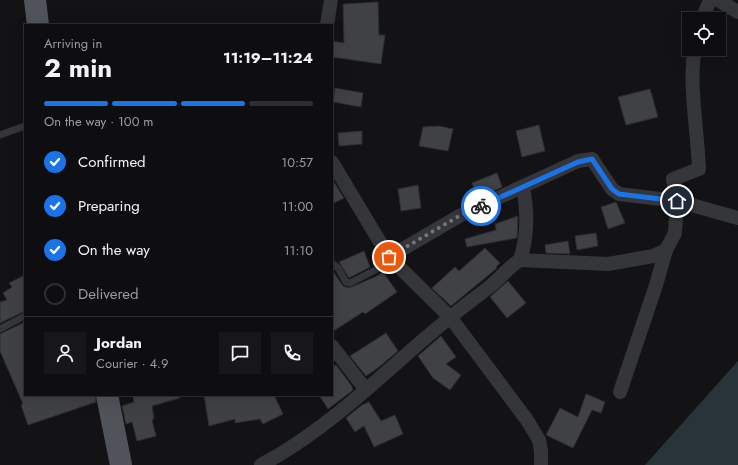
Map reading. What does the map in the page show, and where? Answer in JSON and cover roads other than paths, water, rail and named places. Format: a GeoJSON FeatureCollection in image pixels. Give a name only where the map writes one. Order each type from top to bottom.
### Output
{"type":"FeatureCollection","features":[{"type":"Feature","properties":{"kind":"main road"},"geometry":{"type":"LineString","coordinates":[[35,0],[38,24]]}},
{"type":"Feature","properties":{"kind":"main road"},"geometry":{"type":"LineString","coordinates":[[107,396],[121,465]]}},
{"type":"Feature","properties":{"kind":"street"},"geometry":{"type":"LineString","coordinates":[[327,24],[331,0]]}},
{"type":"Feature","properties":{"kind":"street"},"geometry":{"type":"LineString","coordinates":[[705,12],[710,0]]}},
{"type":"Feature","properties":{"kind":"street"},"geometry":{"type":"LineString","coordinates":[[718,0],[738,12]]}},
{"type":"Feature","properties":{"kind":"street"},"geometry":{"type":"LineString","coordinates":[[620,392],[656,285],[666,250],[675,232],[677,201],[673,179],[699,169],[693,56]]}},
{"type":"Feature","properties":{"kind":"street"},"geometry":{"type":"LineString","coordinates":[[391,259],[461,215],[578,162],[592,159],[612,189],[619,194],[677,201],[738,218]]}},
{"type":"Feature","properties":{"kind":"street"},"geometry":{"type":"LineString","coordinates":[[333,164],[391,259],[450,316],[535,432],[541,451],[541,465]]}},
{"type":"Feature","properties":{"kind":"street"},"geometry":{"type":"LineString","coordinates":[[520,260],[525,244],[527,209],[523,188]]}},
{"type":"Feature","properties":{"kind":"street"},"geometry":{"type":"LineString","coordinates":[[261,465],[288,451],[366,390],[450,316],[492,285],[508,267],[520,260],[608,264],[653,256],[666,250]]}},
{"type":"Feature","properties":{"kind":"street"},"geometry":{"type":"LineString","coordinates":[[333,347],[366,390]]}},
{"type":"Feature","properties":{"kind":"lane"},"geometry":{"type":"LineString","coordinates":[[0,135],[24,126]]}},
{"type":"Feature","properties":{"kind":"lane"},"geometry":{"type":"LineString","coordinates":[[333,264],[338,268],[346,282],[350,283],[391,259]]}},
{"type":"Feature","properties":{"kind":"lane"},"geometry":{"type":"LineString","coordinates":[[0,329],[24,317]]}}]}
